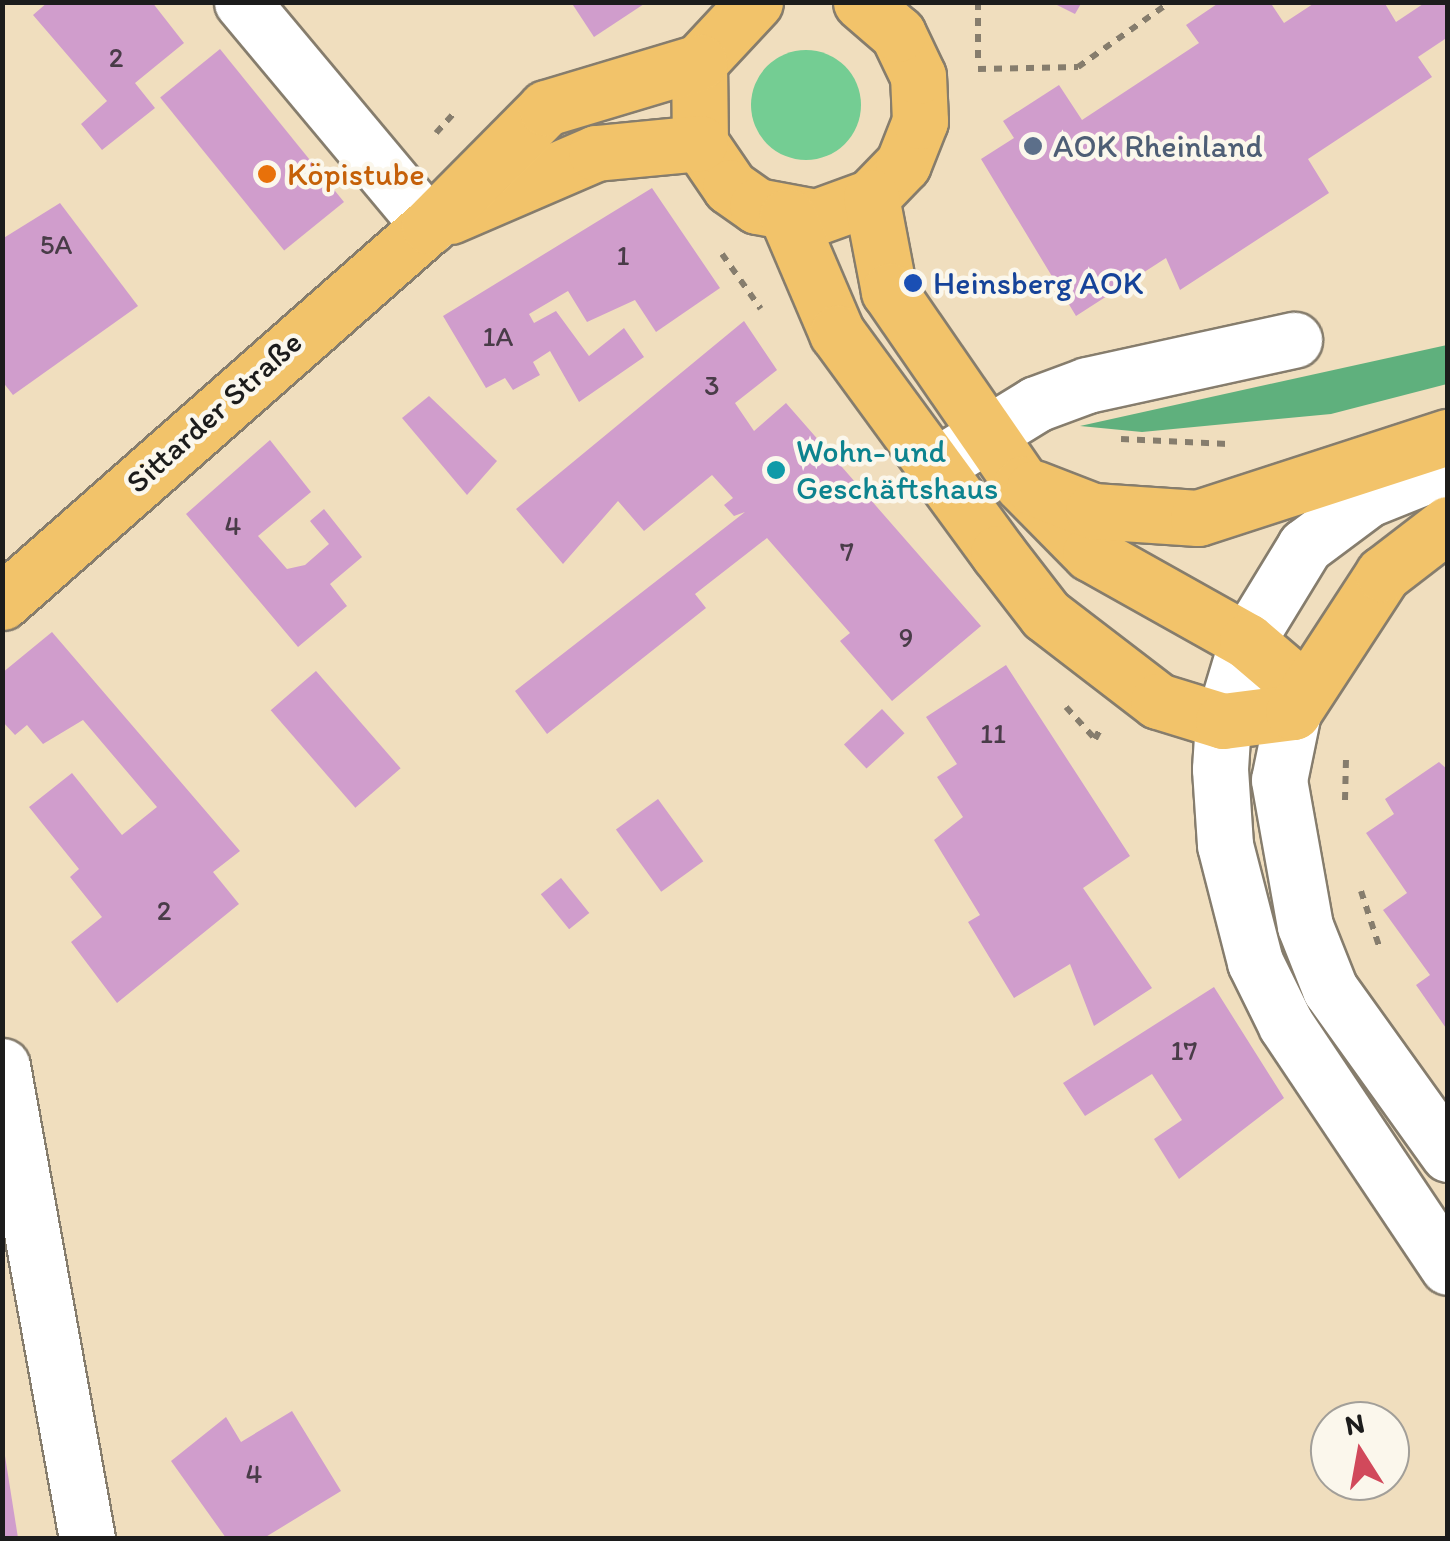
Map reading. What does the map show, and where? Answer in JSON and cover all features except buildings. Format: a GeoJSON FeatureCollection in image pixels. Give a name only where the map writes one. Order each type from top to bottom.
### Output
{"type":"FeatureCollection","features":[{"type":"Feature","properties":{"kind":"main road"},"geometry":{"type":"LineString","coordinates":[[755,2],[699,62],[700,143],[730,187],[786,216],[816,217],[871,197],[904,164],[919,106],[918,76],[898,34],[863,3]]}},
{"type":"Feature","properties":{"kind":"main road","name":"Sittarder Straße"},"geometry":{"type":"LineString","coordinates":[[2,602],[429,226],[546,108],[699,62]]}},
{"type":"Feature","properties":{"kind":"main road","name":"Sittarder Straße"},"geometry":{"type":"LineString","coordinates":[[429,226],[596,153],[700,143]]}},
{"type":"Feature","properties":{"kind":"main road"},"geometry":{"type":"LineString","coordinates":[[871,197],[889,292],[1022,484],[1090,553],[1247,641],[1298,700]]}},
{"type":"Feature","properties":{"kind":"main road"},"geometry":{"type":"LineString","coordinates":[[786,216],[837,333],[1046,615],[1158,701],[1223,721],[1298,700],[1383,574],[1448,524]]}},
{"type":"Feature","properties":{"kind":"main road"},"geometry":{"type":"LineString","coordinates":[[1022,484],[1093,511],[1198,518],[1448,436]]}},
{"type":"Feature","properties":{"kind":"street"},"geometry":{"type":"LineString","coordinates":[[242,2],[429,226]]}},
{"type":"Feature","properties":{"kind":"street"},"geometry":{"type":"LineString","coordinates":[[937,464],[1036,404],[1294,340]]}},
{"type":"Feature","properties":{"kind":"street"},"geometry":{"type":"LineString","coordinates":[[1448,466],[1368,499],[1304,546],[1247,641],[1223,721],[1224,845],[1255,962],[1448,1267]]}},
{"type":"Feature","properties":{"kind":"street"},"geometry":{"type":"LineString","coordinates":[[1298,700],[1278,780],[1305,926],[1330,989],[1448,1154]]}},
{"type":"Feature","properties":{"kind":"street"},"geometry":{"type":"LineString","coordinates":[[2,1066],[87,1538]]}},
{"type":"Feature","properties":{"kind":"path"},"geometry":{"type":"LineString","coordinates":[[972,86],[978,69],[978,2]]}},
{"type":"Feature","properties":{"kind":"path"},"geometry":{"type":"LineString","coordinates":[[978,69],[1078,67],[1170,2]]}},
{"type":"Feature","properties":{"kind":"path"},"geometry":{"type":"LineString","coordinates":[[1036,404],[1087,432],[1217,446]]}},
{"type":"Feature","properties":{"kind":"path"},"geometry":{"type":"LineString","coordinates":[[1346,750],[1348,822]]}},
{"type":"Feature","properties":{"kind":"path"},"geometry":{"type":"LineString","coordinates":[[1358,872],[1385,962]]}},
{"type":"Feature","properties":{"kind":"green space"},"geometry":{"type":"Polygon","coordinates":[[[806,50],[827,54],[845,66],[857,84],[861,105],[857,126],[845,144],[827,156],[806,160],[785,156],[767,144],[755,126],[751,105],[755,84],[767,66],[785,54],[806,50]]]}},
{"type":"Feature","properties":{"kind":"green space"},"geometry":{"type":"Polygon","coordinates":[[[1447,345],[1447,384],[1331,414],[1142,432],[1080,426],[1447,345]]]}},
{"type":"Feature","properties":{"kind":"place","name":"AOK Rheinland"},"geometry":{"type":"Point","coordinates":[1033,146]}},
{"type":"Feature","properties":{"kind":"place","name":"Köpistube"},"geometry":{"type":"Point","coordinates":[267,174]}},
{"type":"Feature","properties":{"kind":"place","name":"Heinsberg AOK"},"geometry":{"type":"Point","coordinates":[913,283]}},
{"type":"Feature","properties":{"kind":"place","name":"Wohn- und Geschäftshaus"},"geometry":{"type":"Point","coordinates":[776,470]}}]}
